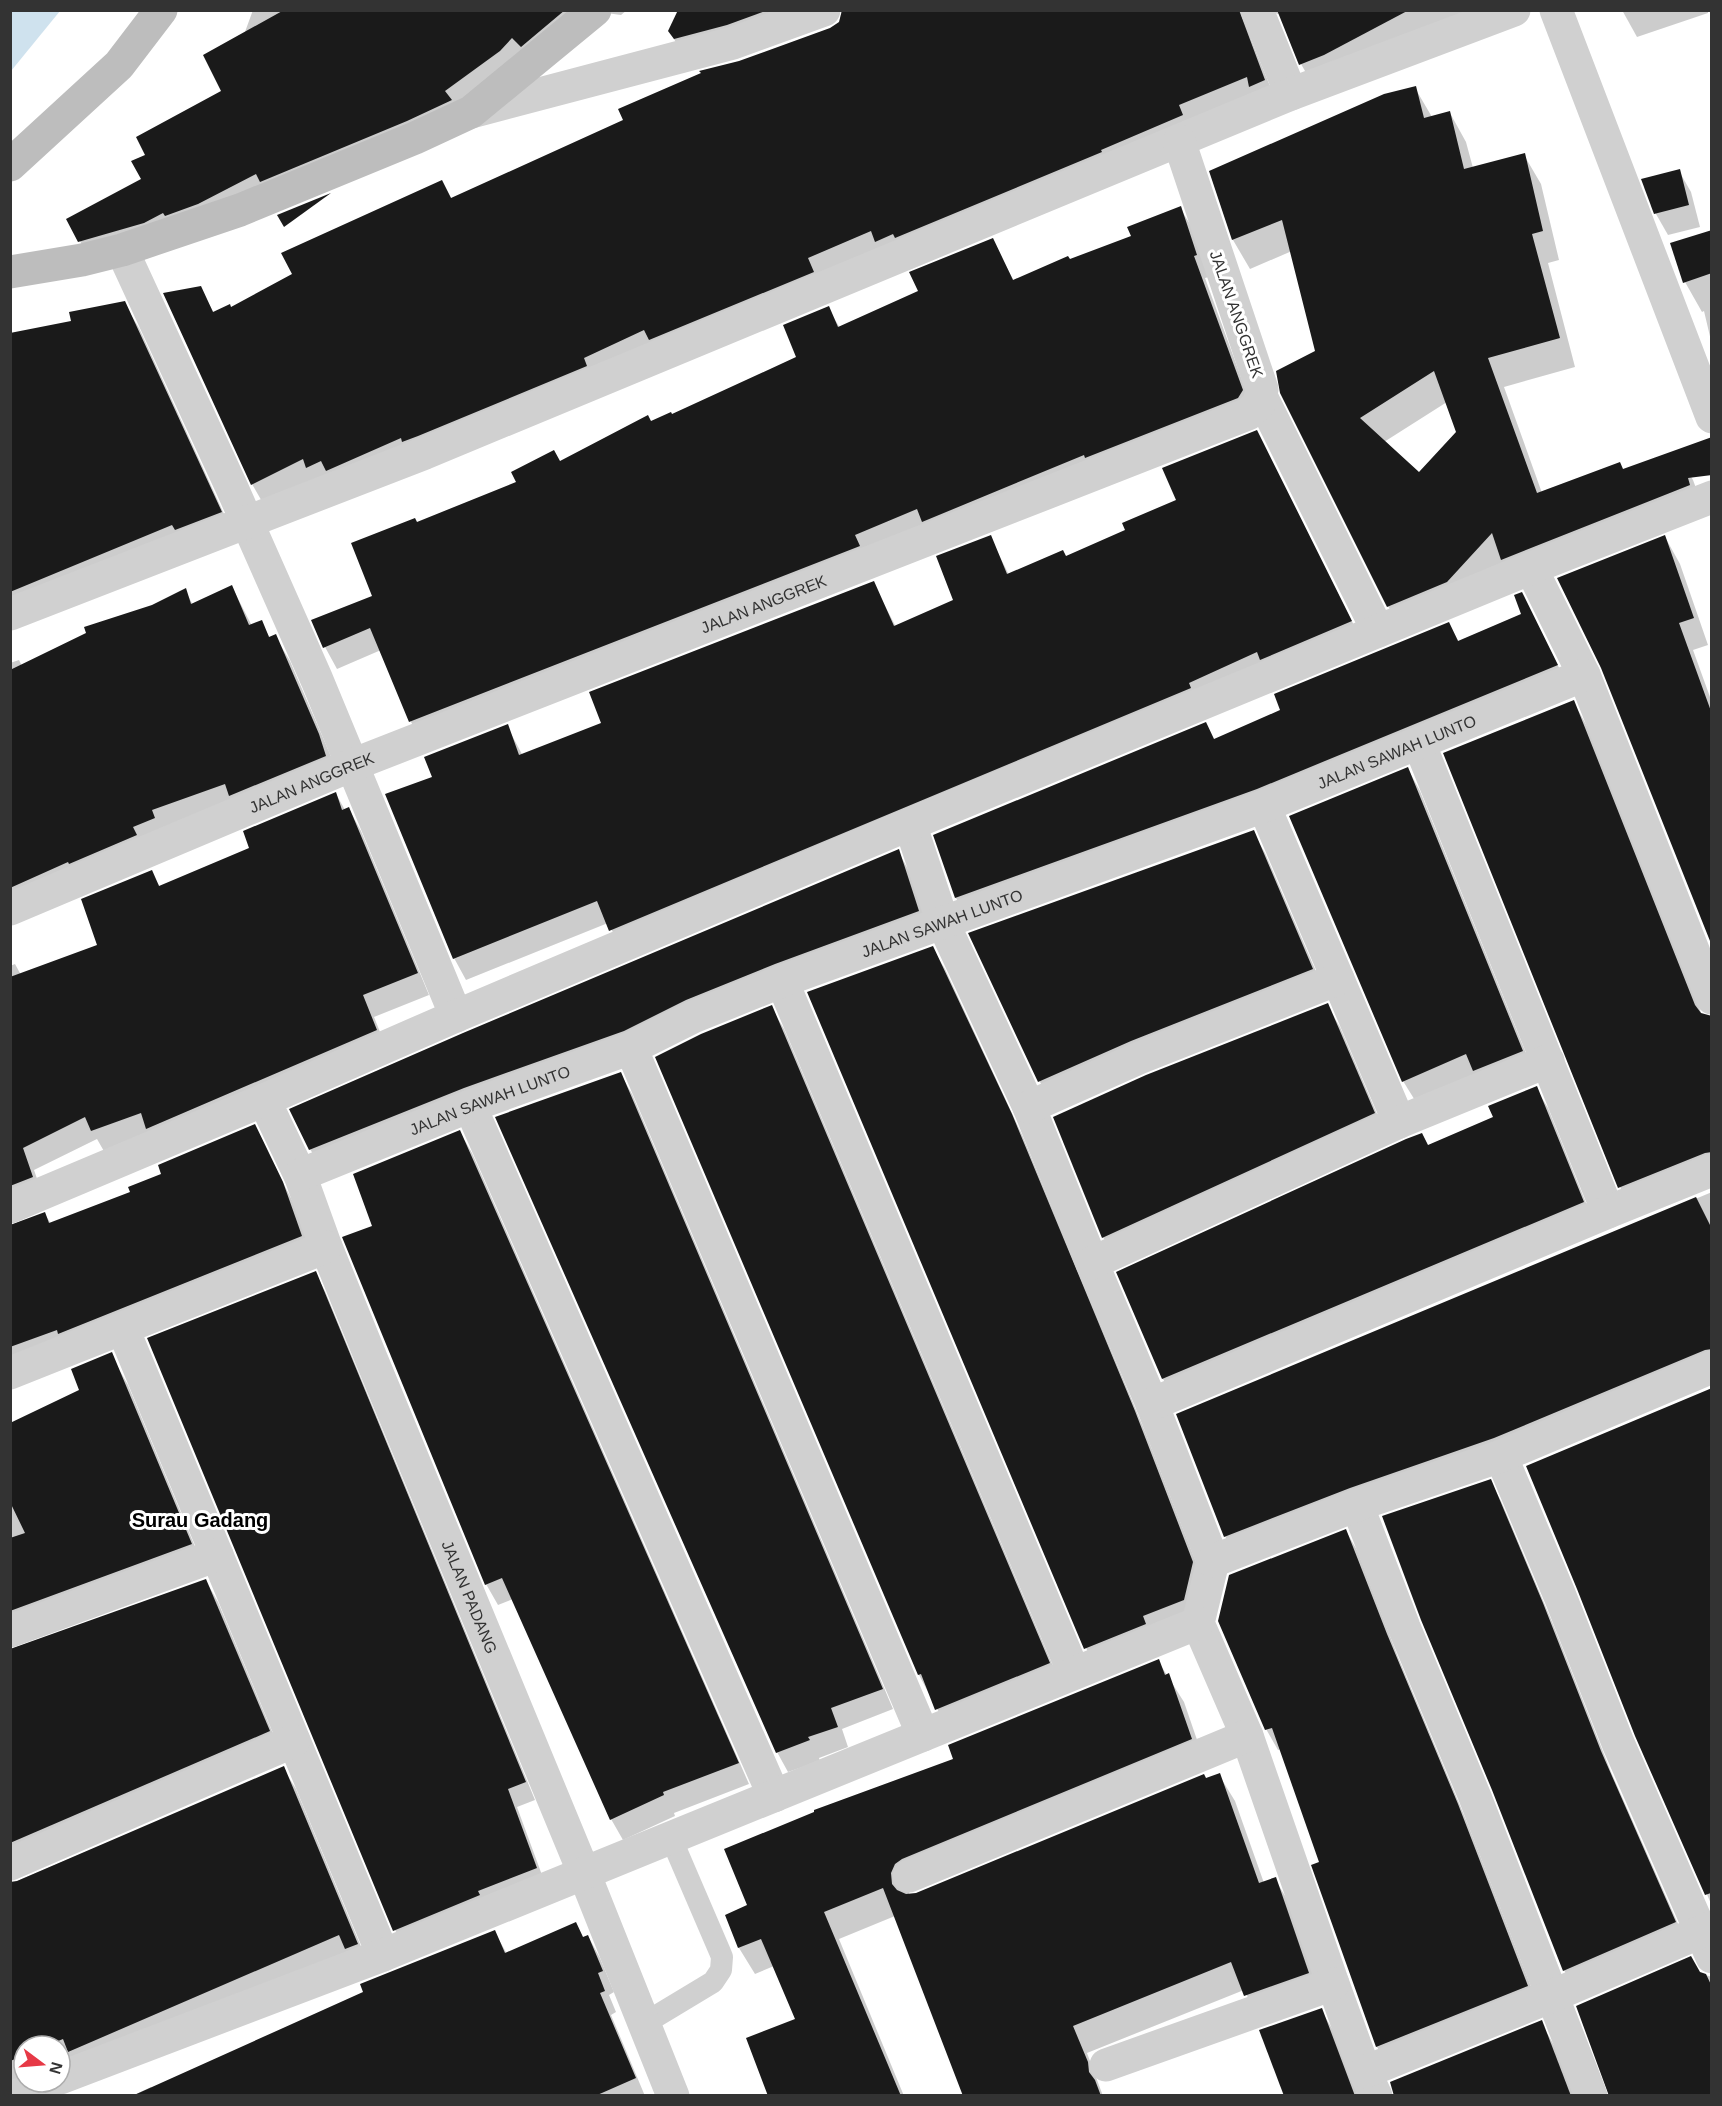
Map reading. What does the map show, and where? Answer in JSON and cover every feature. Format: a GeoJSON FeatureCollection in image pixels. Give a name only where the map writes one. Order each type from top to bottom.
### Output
{"type":"FeatureCollection","features":[{"type":"Feature","properties":{"kind":"main road"},"geometry":{"type":"LineString","coordinates":[[10,165],[119,65],[161,10]]}},
{"type":"Feature","properties":{"kind":"main road"},"geometry":{"type":"LineString","coordinates":[[10,272],[82,260],[122,250],[240,210],[415,138],[471,111],[595,10]]}},
{"type":"Feature","properties":{"kind":"street"},"geometry":{"type":"LineString","coordinates":[[471,111],[734,43],[824,10]]}},
{"type":"Feature","properties":{"kind":"street"},"geometry":{"type":"LineString","coordinates":[[1257,10],[1291,94]]}},
{"type":"Feature","properties":{"kind":"street"},"geometry":{"type":"LineString","coordinates":[[10,614],[598,382],[1291,94],[1514,10]]}},
{"type":"Feature","properties":{"kind":"street"},"geometry":{"type":"LineString","coordinates":[[1556,10],[1712,417]]}},
{"type":"Feature","properties":{"kind":"street","name":"JALAN ANGGREK"},"geometry":{"type":"LineString","coordinates":[[10,909],[352,765],[1248,414],[1259,404],[1262,389],[1179,141]]}},
{"type":"Feature","properties":{"kind":"street"},"geometry":{"type":"LineString","coordinates":[[122,250],[248,522],[317,680],[456,1016]]}},
{"type":"Feature","properties":{"kind":"street"},"geometry":{"type":"LineString","coordinates":[[1261,396],[1378,631]]}},
{"type":"Feature","properties":{"kind":"street"},"geometry":{"type":"LineString","coordinates":[[10,1207],[910,824],[1531,568],[1712,497]]}},
{"type":"Feature","properties":{"kind":"street"},"geometry":{"type":"LineString","coordinates":[[1531,568],[1584,675],[1712,998]]}},
{"type":"Feature","properties":{"kind":"street","name":"JALAN SAWAH LUNTO"},"geometry":{"type":"LineString","coordinates":[[300,1174],[470,1106],[631,1048],[693,1017],[782,981],[1264,806],[1584,675]]}},
{"type":"Feature","properties":{"kind":"street"},"geometry":{"type":"LineString","coordinates":[[1419,743],[1608,1212]]}},
{"type":"Feature","properties":{"kind":"street"},"geometry":{"type":"LineString","coordinates":[[1264,806],[1399,1122]]}},
{"type":"Feature","properties":{"kind":"street"},"geometry":{"type":"LineString","coordinates":[[910,824],[943,924],[1029,1107],[1152,1404],[1213,1561],[1198,1623],[1247,1736],[1333,1984],[1371,2084],[1552,1996],[1708,1939],[1618,1743],[1501,1456]]}},
{"type":"Feature","properties":{"kind":"street"},"geometry":{"type":"LineString","coordinates":[[1029,1107],[1139,1058],[1338,979]]}},
{"type":"Feature","properties":{"kind":"street"},"geometry":{"type":"LineString","coordinates":[[782,981],[1074,1673]]}},
{"type":"Feature","properties":{"kind":"street"},"geometry":{"type":"LineString","coordinates":[[631,1048],[923,1735]]}},
{"type":"Feature","properties":{"kind":"street"},"geometry":{"type":"LineString","coordinates":[[1092,1263],[1399,1122],[1548,1061]]}},
{"type":"Feature","properties":{"kind":"street","name":"JALAN PADANG"},"geometry":{"type":"LineString","coordinates":[[264,1100],[300,1174],[326,1247],[645,2023],[665,2093]]}},
{"type":"Feature","properties":{"kind":"street"},"geometry":{"type":"LineString","coordinates":[[470,1106],[774,1796]]}},
{"type":"Feature","properties":{"kind":"street"},"geometry":{"type":"LineString","coordinates":[[1152,1404],[1712,1170]]}},
{"type":"Feature","properties":{"kind":"street"},"geometry":{"type":"LineString","coordinates":[[10,1373],[326,1247]]}},
{"type":"Feature","properties":{"kind":"street"},"geometry":{"type":"LineString","coordinates":[[123,1329],[383,1955]]}},
{"type":"Feature","properties":{"kind":"street"},"geometry":{"type":"LineString","coordinates":[[1213,1561],[1357,1505],[1501,1456],[1712,1366]]}},
{"type":"Feature","properties":{"kind":"street"},"geometry":{"type":"LineString","coordinates":[[1357,1505],[1592,2096]]}},
{"type":"Feature","properties":{"kind":"street"},"geometry":{"type":"LineString","coordinates":[[10,1631],[217,1555]]}},
{"type":"Feature","properties":{"kind":"street"},"geometry":{"type":"LineString","coordinates":[[72,2073],[383,1955],[1198,1623]]}},
{"type":"Feature","properties":{"kind":"street"},"geometry":{"type":"LineString","coordinates":[[909,1876],[1247,1736]]}},
{"type":"Feature","properties":{"kind":"street"},"geometry":{"type":"LineString","coordinates":[[10,1864],[294,1741]]}},
{"type":"Feature","properties":{"kind":"street"},"geometry":{"type":"LineString","coordinates":[[1106,2065],[1333,1984]]}},
{"type":"Feature","properties":{"kind":"lane"},"geometry":{"type":"LineString","coordinates":[[645,2023],[713,1982],[722,1964],[720,1952],[671,1838]]}},
{"type":"Feature","properties":{"kind":"water"},"geometry":{"type":"Polygon","coordinates":[[[10,11],[60,11],[11,71],[10,11]]]}},
{"type":"Feature","properties":{"kind":"building"},"geometry":{"type":"Polygon","coordinates":[[[284,10],[565,10],[521,47],[512,38],[500,51],[445,91],[452,100],[260,182],[256,174],[198,204],[165,216],[163,213],[144,223],[78,242],[66,219],[141,179],[131,161],[145,155],[136,137],[221,91],[203,55],[284,10]]]}},
{"type":"Feature","properties":{"kind":"building"},"geometry":{"type":"Polygon","coordinates":[[[678,10],[768,10],[727,25],[674,39],[668,31],[678,10]]]}},
{"type":"Feature","properties":{"kind":"building"},"geometry":{"type":"Polygon","coordinates":[[[842,10],[1239,10],[1265,80],[1249,87],[1247,77],[1179,105],[1183,115],[1101,150],[1102,152],[895,238],[893,234],[875,242],[871,231],[808,258],[814,272],[649,340],[644,330],[584,358],[587,366],[418,436],[402,442],[401,438],[326,471],[321,461],[306,468],[303,459],[251,485],[163,293],[201,286],[213,312],[230,304],[231,307],[292,274],[281,253],[442,180],[451,198],[623,120],[618,109],[701,73],[699,71],[739,61],[830,28],[839,22],[842,10]]]}},
{"type":"Feature","properties":{"kind":"building"},"geometry":{"type":"Polygon","coordinates":[[[1277,10],[1409,10],[1324,55],[1299,65],[1277,10]]]}},
{"type":"Feature","properties":{"kind":"building"},"geometry":{"type":"Polygon","coordinates":[[[1416,86],[1424,118],[1450,111],[1464,169],[1525,153],[1543,231],[1532,234],[1560,338],[1488,358],[1537,493],[1620,462],[1623,469],[1712,437],[1712,475],[1688,478],[1690,485],[1501,560],[1492,533],[1447,582],[1387,607],[1280,393],[1276,371],[1315,351],[1282,220],[1232,240],[1209,171],[1384,94],[1416,86]],[[1434,371],[1360,418],[1419,472],[1456,432],[1434,371]]]}},
{"type":"Feature","properties":{"kind":"building"},"geometry":{"type":"Polygon","coordinates":[[[1680,169],[1689,205],[1654,214],[1641,179],[1680,169]]]}},
{"type":"Feature","properties":{"kind":"building"},"geometry":{"type":"Polygon","coordinates":[[[331,193],[284,227],[277,215],[331,193]]]}},
{"type":"Feature","properties":{"kind":"building"},"geometry":{"type":"Polygon","coordinates":[[[1181,206],[1197,255],[1194,256],[1243,390],[1238,398],[1085,458],[1084,455],[922,522],[917,509],[855,535],[860,546],[409,722],[370,628],[323,648],[311,620],[372,596],[351,543],[415,518],[417,522],[516,482],[511,472],[554,450],[560,461],[648,415],[651,421],[671,412],[672,414],[796,357],[783,325],[829,306],[838,327],[918,291],[909,272],[993,238],[1013,280],[1068,256],[1070,259],[1131,236],[1127,227],[1181,206]]]}},
{"type":"Feature","properties":{"kind":"building"},"geometry":{"type":"Polygon","coordinates":[[[1712,230],[1712,273],[1683,283],[1670,243],[1712,230]]]}},
{"type":"Feature","properties":{"kind":"building"},"geometry":{"type":"Polygon","coordinates":[[[125,301],[222,512],[175,530],[172,525],[10,592],[10,333],[71,321],[69,312],[125,301]]]}},
{"type":"Feature","properties":{"kind":"building"},"geometry":{"type":"Polygon","coordinates":[[[1257,430],[1352,621],[1260,660],[1257,652],[1189,683],[1191,688],[609,931],[597,901],[453,959],[385,794],[432,777],[424,757],[508,724],[519,755],[601,723],[589,692],[874,581],[894,626],[953,600],[936,556],[991,535],[1007,574],[1063,550],[1066,556],[1125,530],[1122,523],[1176,500],[1162,468],[1257,430]]]}},
{"type":"Feature","properties":{"kind":"building"},"geometry":{"type":"Polygon","coordinates":[[[1665,535],[1694,618],[1679,623],[1712,714],[1712,946],[1601,668],[1557,578],[1665,535]]]}},
{"type":"Feature","properties":{"kind":"building"},"geometry":{"type":"Polygon","coordinates":[[[232,585],[249,625],[262,620],[269,637],[276,634],[319,734],[326,756],[229,796],[225,784],[152,810],[155,818],[133,827],[137,835],[10,888],[10,670],[86,633],[84,627],[152,605],[186,588],[191,604],[232,585]]]}},
{"type":"Feature","properties":{"kind":"building"},"geometry":{"type":"Polygon","coordinates":[[[1522,592],[1558,665],[1257,789],[955,898],[933,835],[1206,722],[1214,739],[1280,710],[1274,694],[1449,622],[1458,641],[1521,614],[1514,595],[1522,592]]]}},
{"type":"Feature","properties":{"kind":"building"},"geometry":{"type":"Polygon","coordinates":[[[1574,700],[1695,1005],[1701,1013],[1712,1016],[1712,1152],[1618,1188],[1443,753],[1574,700]]]}},
{"type":"Feature","properties":{"kind":"building"},"geometry":{"type":"Polygon","coordinates":[[[1408,767],[1523,1051],[1473,1071],[1466,1054],[1402,1082],[1289,816],[1408,767]]]}},
{"type":"Feature","properties":{"kind":"building"},"geometry":{"type":"Polygon","coordinates":[[[336,792],[342,810],[349,807],[418,973],[363,995],[377,1030],[146,1129],[141,1113],[91,1131],[85,1117],[23,1148],[33,1177],[10,1186],[10,977],[97,945],[81,899],[152,870],[159,886],[249,848],[243,831],[336,792]]]}},
{"type":"Feature","properties":{"kind":"building"},"geometry":{"type":"Polygon","coordinates":[[[1254,830],[1313,969],[1131,1041],[1038,1082],[968,933],[1254,830]]]}},
{"type":"Feature","properties":{"kind":"building"},"geometry":{"type":"Polygon","coordinates":[[[899,849],[919,911],[775,964],[686,1000],[624,1031],[464,1088],[309,1150],[289,1109],[463,1033],[899,849]]]}},
{"type":"Feature","properties":{"kind":"building"},"geometry":{"type":"Polygon","coordinates":[[[933,946],[1012,1114],[1135,1411],[1193,1562],[1184,1600],[1143,1616],[1146,1624],[1084,1649],[807,992],[933,946]]]}},
{"type":"Feature","properties":{"kind":"building"},"geometry":{"type":"Polygon","coordinates":[[[1328,1003],[1375,1113],[1102,1238],[1053,1117],[1146,1075],[1328,1003]]]}},
{"type":"Feature","properties":{"kind":"building"},"geometry":{"type":"Polygon","coordinates":[[[772,1005],[1050,1663],[935,1710],[921,1674],[918,1675],[655,1057],[701,1034],[772,1005]]]}},
{"type":"Feature","properties":{"kind":"building"},"geometry":{"type":"Polygon","coordinates":[[[621,1072],[883,1689],[831,1708],[838,1727],[808,1737],[810,1740],[776,1753],[495,1117],[621,1072]]]}},
{"type":"Feature","properties":{"kind":"building"},"geometry":{"type":"Polygon","coordinates":[[[1537,1086],[1584,1202],[1162,1379],[1116,1272],[1406,1139],[1422,1133],[1428,1145],[1493,1117],[1488,1106],[1537,1086]]]}},
{"type":"Feature","properties":{"kind":"building"},"geometry":{"type":"Polygon","coordinates":[[[255,1124],[283,1182],[302,1236],[58,1334],[57,1330],[10,1347],[10,1225],[45,1212],[49,1223],[130,1192],[128,1187],[161,1174],[158,1165],[255,1124]]]}},
{"type":"Feature","properties":{"kind":"building"},"geometry":{"type":"Polygon","coordinates":[[[460,1130],[739,1763],[663,1792],[664,1795],[610,1820],[502,1578],[485,1585],[342,1237],[372,1226],[353,1174],[460,1130]]]}},
{"type":"Feature","properties":{"kind":"building"},"geometry":{"type":"Polygon","coordinates":[[[1696,1197],[1712,1229],[1712,1349],[1494,1438],[1350,1488],[1224,1537],[1176,1414],[1696,1197]]]}},
{"type":"Feature","properties":{"kind":"building"},"geometry":{"type":"Polygon","coordinates":[[[316,1271],[526,1782],[508,1789],[537,1868],[478,1891],[480,1895],[393,1931],[147,1338],[316,1271]]]}},
{"type":"Feature","properties":{"kind":"building"},"geometry":{"type":"Polygon","coordinates":[[[112,1352],[192,1544],[10,1611],[10,1538],[25,1533],[10,1502],[10,1423],[79,1390],[71,1369],[112,1352]]]}},
{"type":"Feature","properties":{"kind":"building"},"geometry":{"type":"Polygon","coordinates":[[[1712,1388],[1711,1893],[1705,1895],[1635,1736],[1526,1466],[1712,1388]]]}},
{"type":"Feature","properties":{"kind":"building"},"geometry":{"type":"Polygon","coordinates":[[[1491,1479],[1601,1751],[1676,1922],[1563,1971],[1492,1790],[1421,1620],[1382,1516],[1491,1479]]]}},
{"type":"Feature","properties":{"kind":"building"},"geometry":{"type":"Polygon","coordinates":[[[1346,1529],[1458,1804],[1528,1986],[1376,2047],[1311,1865],[1319,1862],[1272,1728],[1265,1730],[1218,1621],[1229,1575],[1346,1529]]]}},
{"type":"Feature","properties":{"kind":"building"},"geometry":{"type":"Polygon","coordinates":[[[206,1579],[270,1731],[10,1843],[10,1649],[206,1579]]]}},
{"type":"Feature","properties":{"kind":"building"},"geometry":{"type":"Polygon","coordinates":[[[1159,1659],[1165,1675],[1169,1673],[1192,1739],[902,1859],[895,1864],[891,1873],[892,1884],[897,1890],[906,1894],[916,1893],[1204,1774],[1206,1778],[1220,1773],[1259,1883],[1276,1877],[1309,1973],[1244,1996],[1231,1962],[1073,2026],[1088,2062],[1089,2072],[1101,2096],[963,2096],[883,1888],[824,1912],[901,2096],[768,2096],[746,2038],[795,2019],[761,1939],[738,1948],[725,1915],[747,1905],[724,1849],[814,1812],[814,1810],[953,1759],[948,1745],[1159,1659]]]}},
{"type":"Feature","properties":{"kind":"building"},"geometry":{"type":"Polygon","coordinates":[[[284,1766],[358,1944],[345,1949],[339,1935],[72,2050],[72,2034],[12,2034],[12,2060],[10,2061],[10,1882],[17,1881],[284,1766]]]}},
{"type":"Feature","properties":{"kind":"building"},"geometry":{"type":"Polygon","coordinates":[[[576,1922],[583,1937],[588,1935],[603,1971],[598,1973],[605,1991],[600,1993],[636,2078],[595,2096],[132,2096],[363,1992],[360,1984],[495,1930],[505,1953],[576,1922]]]}},
{"type":"Feature","properties":{"kind":"building"},"geometry":{"type":"Polygon","coordinates":[[[1691,1956],[1700,1972],[1706,1974],[1712,1987],[1712,2096],[1609,2096],[1576,2006],[1691,1956]]]}},
{"type":"Feature","properties":{"kind":"building"},"geometry":{"type":"Polygon","coordinates":[[[1322,2008],[1355,2096],[1284,2096],[1259,2030],[1322,2008]]]}},
{"type":"Feature","properties":{"kind":"building"},"geometry":{"type":"Polygon","coordinates":[[[1542,2020],[1571,2096],[1394,2096],[1390,2082],[1542,2020]]]}},
{"type":"Feature","properties":{"kind":"district","name":"Surau Gadang"},"geometry":{"type":"Point","coordinates":[200,1520]}}]}
